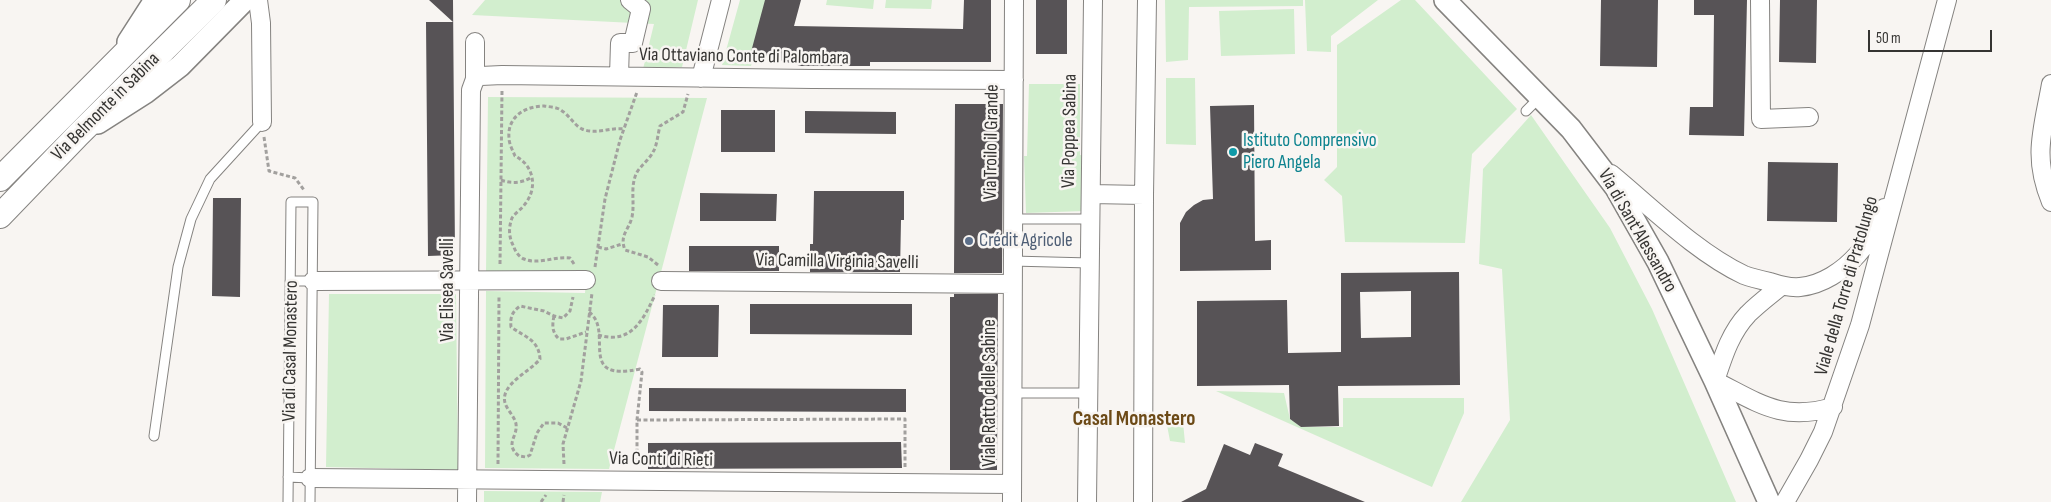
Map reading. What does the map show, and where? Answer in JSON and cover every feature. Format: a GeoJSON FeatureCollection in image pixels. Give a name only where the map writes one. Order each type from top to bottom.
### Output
{"type":"FeatureCollection","features":[{"type":"Feature","properties":{"kind":"main road","name":"Via Belmonte in Sabina"},"geometry":{"type":"LineString","coordinates":[[0,179],[178,0]]}},
{"type":"Feature","properties":{"kind":"main road","name":"Via Belmonte in Sabina"},"geometry":{"type":"LineString","coordinates":[[0,216],[79,134],[214,0]]}},
{"type":"Feature","properties":{"kind":"street"},"geometry":{"type":"LineString","coordinates":[[117,60],[155,0]]}},
{"type":"Feature","properties":{"kind":"street"},"geometry":{"type":"LineString","coordinates":[[79,134],[118,111],[165,78],[190,57],[245,0]]}},
{"type":"Feature","properties":{"kind":"street"},"geometry":{"type":"LineString","coordinates":[[258,0],[261,23],[262,122]]}},
{"type":"Feature","properties":{"kind":"street"},"geometry":{"type":"LineString","coordinates":[[620,76],[620,43],[634,43],[641,9],[630,0]]}},
{"type":"Feature","properties":{"kind":"street"},"geometry":{"type":"LineString","coordinates":[[696,77],[721,0]]}},
{"type":"Feature","properties":{"kind":"street","name":"Via Troilo il Grande"},"geometry":{"type":"LineString","coordinates":[[1012,284],[1014,0]]}},
{"type":"Feature","properties":{"kind":"street","name":"Via Poppea Sabina"},"geometry":{"type":"LineString","coordinates":[[1090,263],[1093,0]]}},
{"type":"Feature","properties":{"kind":"street"},"geometry":{"type":"LineString","coordinates":[[1143,502],[1147,0]]}},
{"type":"Feature","properties":{"kind":"street","name":"Via di Sant'Alessandro"},"geometry":{"type":"LineString","coordinates":[[1445,0],[1541,96],[1581,140],[1616,188],[1649,244],[1715,381],[1769,502]]}},
{"type":"Feature","properties":{"kind":"street"},"geometry":{"type":"LineString","coordinates":[[1760,0],[1761,119],[1809,118]]}},
{"type":"Feature","properties":{"kind":"street","name":"Viale della Torre di Pratolungo"},"geometry":{"type":"LineString","coordinates":[[1785,502],[1809,460],[1833,407],[1869,296],[1947,0]]}},
{"type":"Feature","properties":{"kind":"street","name":"Via Elisea Savelli"},"geometry":{"type":"LineString","coordinates":[[467,502],[471,90],[475,79],[475,42]]}},
{"type":"Feature","properties":{"kind":"street","name":"Via Ottaviano Conte di Palombara"},"geometry":{"type":"LineString","coordinates":[[475,79],[481,76],[502,75],[1014,80]]}},
{"type":"Feature","properties":{"kind":"street"},"geometry":{"type":"LineString","coordinates":[[2051,84],[2042,128],[2040,152],[2042,177],[2051,202]]}},
{"type":"Feature","properties":{"kind":"street","name":"Viale della Torre di Pratolungo"},"geometry":{"type":"LineString","coordinates":[[1600,165],[1718,261],[1746,276],[1781,286],[1799,287],[1813,284],[1834,275],[1848,265],[1868,240],[1900,176]]}},
{"type":"Feature","properties":{"kind":"street"},"geometry":{"type":"LineString","coordinates":[[1091,194],[1144,195]]}},
{"type":"Feature","properties":{"kind":"street"},"geometry":{"type":"LineString","coordinates":[[1087,502],[1090,263]]}},
{"type":"Feature","properties":{"kind":"street"},"geometry":{"type":"LineString","coordinates":[[313,281],[586,280]]}},
{"type":"Feature","properties":{"kind":"street","name":"Via Camilla Virginia Savelli"},"geometry":{"type":"LineString","coordinates":[[661,281],[1012,284]]}},
{"type":"Feature","properties":{"kind":"street","name":"Viale Ratto delle Sabine"},"geometry":{"type":"LineString","coordinates":[[1012,284],[1012,502]]}},
{"type":"Feature","properties":{"kind":"street"},"geometry":{"type":"LineString","coordinates":[[1781,286],[1751,311],[1739,325],[1730,340],[1715,381],[1782,412],[1808,413],[1833,407]]}},
{"type":"Feature","properties":{"kind":"street","name":"Via Conti di Rieti"},"geometry":{"type":"LineString","coordinates":[[310,478],[1012,484]]}},
{"type":"Feature","properties":{"kind":"lane"},"geometry":{"type":"LineString","coordinates":[[1526,111],[1541,96]]}},
{"type":"Feature","properties":{"kind":"lane"},"geometry":{"type":"LineString","coordinates":[[154,436],[178,267],[191,219],[210,179],[262,122]]}},
{"type":"Feature","properties":{"kind":"lane"},"geometry":{"type":"LineString","coordinates":[[288,502],[291,202],[313,202]]}},
{"type":"Feature","properties":{"kind":"lane","name":"Via di Casal Monastero"},"geometry":{"type":"LineString","coordinates":[[310,502],[313,202]]}},
{"type":"Feature","properties":{"kind":"lane"},"geometry":{"type":"LineString","coordinates":[[1012,219],[1090,219]]}},
{"type":"Feature","properties":{"kind":"lane"},"geometry":{"type":"LineString","coordinates":[[1012,261],[1090,263]]}},
{"type":"Feature","properties":{"kind":"lane"},"geometry":{"type":"LineString","coordinates":[[290,281],[313,281]]}},
{"type":"Feature","properties":{"kind":"lane"},"geometry":{"type":"LineString","coordinates":[[1012,393],[1088,393]]}},
{"type":"Feature","properties":{"kind":"lane"},"geometry":{"type":"LineString","coordinates":[[288,477],[310,478]]}},
{"type":"Feature","properties":{"kind":"path"},"geometry":{"type":"LineString","coordinates":[[598,335],[616,339],[628,334],[644,318],[661,281],[659,266],[648,257],[625,250],[622,244],[623,235],[630,224],[632,190],[637,173],[655,149],[660,126],[684,112],[696,77]]}},
{"type":"Feature","properties":{"kind":"path"},"geometry":{"type":"LineString","coordinates":[[262,122],[269,171],[295,178],[313,202]]}},
{"type":"Feature","properties":{"kind":"path"},"geometry":{"type":"LineString","coordinates":[[501,180],[512,184],[532,176]]}},
{"type":"Feature","properties":{"kind":"path"},"geometry":{"type":"LineString","coordinates":[[598,247],[606,249],[622,244]]}},
{"type":"Feature","properties":{"kind":"path"},"geometry":{"type":"LineString","coordinates":[[589,312],[596,316],[600,356],[603,364],[610,370],[625,372],[640,369],[642,372],[637,420],[636,481]]}},
{"type":"Feature","properties":{"kind":"path"},"geometry":{"type":"LineString","coordinates":[[554,316],[552,324],[554,334],[559,339],[566,339],[586,332]]}},
{"type":"Feature","properties":{"kind":"path"},"geometry":{"type":"LineString","coordinates":[[637,420],[905,420],[906,483]]}},
{"type":"Feature","properties":{"kind":"green space"},"geometry":{"type":"Polygon","coordinates":[[[485,0],[698,0],[682,67],[643,69],[654,24],[472,15],[485,0]]]}},
{"type":"Feature","properties":{"kind":"green space"},"geometry":{"type":"Polygon","coordinates":[[[740,0],[769,0],[751,66],[722,65],[740,0]]]}},
{"type":"Feature","properties":{"kind":"green space"},"geometry":{"type":"Polygon","coordinates":[[[827,0],[874,0],[873,9],[826,5],[827,0]]]}},
{"type":"Feature","properties":{"kind":"green space"},"geometry":{"type":"Polygon","coordinates":[[[886,0],[932,0],[931,9],[885,8],[886,0]]]}},
{"type":"Feature","properties":{"kind":"green space"},"geometry":{"type":"Polygon","coordinates":[[[1165,0],[1303,0],[1303,6],[1189,7],[1188,60],[1166,62],[1165,0]]]}},
{"type":"Feature","properties":{"kind":"green space"},"geometry":{"type":"Polygon","coordinates":[[[1305,0],[1378,0],[1331,36],[1331,52],[1307,51],[1305,0]]]}},
{"type":"Feature","properties":{"kind":"green space"},"geometry":{"type":"Polygon","coordinates":[[[1401,0],[1415,0],[1517,109],[1472,154],[1465,243],[1345,242],[1342,196],[1324,180],[1337,167],[1337,45],[1401,0]]]}},
{"type":"Feature","properties":{"kind":"green space"},"geometry":{"type":"Polygon","coordinates":[[[1294,9],[1295,54],[1221,56],[1219,11],[1294,9]]]}},
{"type":"Feature","properties":{"kind":"green space"},"geometry":{"type":"Polygon","coordinates":[[[1166,78],[1195,78],[1196,145],[1166,144],[1166,78]]]}},
{"type":"Feature","properties":{"kind":"green space"},"geometry":{"type":"Polygon","coordinates":[[[1029,84],[1080,84],[1080,155],[1085,156],[1084,211],[1026,213],[1024,156],[1027,156],[1029,84]]]}},
{"type":"Feature","properties":{"kind":"green space"},"geometry":{"type":"Polygon","coordinates":[[[488,97],[707,98],[609,469],[485,468],[486,291],[585,293],[586,280],[486,272],[488,97]]]}},
{"type":"Feature","properties":{"kind":"green space"},"geometry":{"type":"Polygon","coordinates":[[[1531,115],[1610,228],[1652,309],[1736,502],[1461,502],[1510,420],[1502,269],[1479,264],[1483,169],[1531,115]]]}},
{"type":"Feature","properties":{"kind":"green space"},"geometry":{"type":"Polygon","coordinates":[[[329,294],[456,294],[458,470],[326,467],[329,294]]]}},
{"type":"Feature","properties":{"kind":"green space"},"geometry":{"type":"Polygon","coordinates":[[[1216,391],[1284,393],[1290,419],[1301,427],[1343,427],[1343,398],[1464,398],[1464,413],[1432,487],[1216,391]]]}},
{"type":"Feature","properties":{"kind":"green space"},"geometry":{"type":"Polygon","coordinates":[[[1183,422],[1185,443],[1170,441],[1167,425],[1183,422]]]}},
{"type":"Feature","properties":{"kind":"green space"},"geometry":{"type":"Polygon","coordinates":[[[484,491],[602,492],[600,502],[484,502],[484,491]]]}},
{"type":"Feature","properties":{"kind":"building"},"geometry":{"type":"Polygon","coordinates":[[[429,0],[453,0],[455,255],[428,256],[426,22],[453,22],[429,0]]]}},
{"type":"Feature","properties":{"kind":"building"},"geometry":{"type":"Polygon","coordinates":[[[765,0],[801,0],[794,26],[963,29],[964,0],[991,0],[991,62],[870,62],[870,66],[801,66],[751,52],[765,0]]]}},
{"type":"Feature","properties":{"kind":"building"},"geometry":{"type":"Polygon","coordinates":[[[1036,0],[1067,0],[1067,54],[1036,54],[1036,0]]]}},
{"type":"Feature","properties":{"kind":"building"},"geometry":{"type":"Polygon","coordinates":[[[1601,0],[1658,0],[1657,67],[1600,66],[1601,0]]]}},
{"type":"Feature","properties":{"kind":"building"},"geometry":{"type":"Polygon","coordinates":[[[1694,0],[1747,0],[1744,136],[1689,135],[1690,107],[1713,107],[1714,15],[1694,15],[1694,0]]]}},
{"type":"Feature","properties":{"kind":"building"},"geometry":{"type":"Polygon","coordinates":[[[1780,0],[1817,0],[1816,63],[1779,62],[1780,0]]]}},
{"type":"Feature","properties":{"kind":"building"},"geometry":{"type":"Polygon","coordinates":[[[955,104],[1003,104],[1002,273],[954,273],[955,104]]]}},
{"type":"Feature","properties":{"kind":"building","name":"Istituto Comprensivo Piero Angela"},"geometry":{"type":"Polygon","coordinates":[[[1254,105],[1255,241],[1271,240],[1271,270],[1180,271],[1180,223],[1186,212],[1194,205],[1203,200],[1213,199],[1210,106],[1254,105]]]}},
{"type":"Feature","properties":{"kind":"building"},"geometry":{"type":"Polygon","coordinates":[[[721,110],[775,110],[775,152],[721,152],[721,110]]]}},
{"type":"Feature","properties":{"kind":"building"},"geometry":{"type":"Polygon","coordinates":[[[805,111],[896,112],[896,134],[805,133],[805,111]]]}},
{"type":"Feature","properties":{"kind":"building"},"geometry":{"type":"Polygon","coordinates":[[[1768,162],[1838,163],[1837,222],[1767,221],[1768,162]]]}},
{"type":"Feature","properties":{"kind":"building"},"geometry":{"type":"Polygon","coordinates":[[[814,191],[904,191],[904,220],[901,220],[900,272],[810,272],[810,244],[813,244],[814,191]]]}},
{"type":"Feature","properties":{"kind":"building"},"geometry":{"type":"Polygon","coordinates":[[[700,193],[777,194],[776,221],[700,221],[700,193]]]}},
{"type":"Feature","properties":{"kind":"building"},"geometry":{"type":"Polygon","coordinates":[[[213,198],[241,198],[240,297],[212,296],[213,198]]]}},
{"type":"Feature","properties":{"kind":"building"},"geometry":{"type":"Polygon","coordinates":[[[689,246],[779,246],[779,271],[689,271],[689,246]]]}},
{"type":"Feature","properties":{"kind":"building"},"geometry":{"type":"Polygon","coordinates":[[[1459,272],[1460,385],[1338,386],[1339,426],[1301,427],[1290,419],[1289,385],[1197,386],[1197,301],[1287,300],[1288,353],[1341,352],[1341,273],[1459,272]],[[1411,291],[1360,292],[1361,338],[1411,337],[1411,291]]]}},
{"type":"Feature","properties":{"kind":"building"},"geometry":{"type":"Polygon","coordinates":[[[954,294],[998,294],[997,470],[950,470],[950,297],[954,297],[954,294]]]}},
{"type":"Feature","properties":{"kind":"building"},"geometry":{"type":"Polygon","coordinates":[[[750,304],[912,304],[912,335],[750,334],[750,304]]]}},
{"type":"Feature","properties":{"kind":"building"},"geometry":{"type":"Polygon","coordinates":[[[663,305],[719,305],[718,357],[662,357],[663,305]]]}},
{"type":"Feature","properties":{"kind":"building"},"geometry":{"type":"Polygon","coordinates":[[[649,388],[906,389],[906,412],[649,411],[649,388]]]}},
{"type":"Feature","properties":{"kind":"building"},"geometry":{"type":"Polygon","coordinates":[[[901,442],[902,468],[648,469],[648,443],[901,442]]]}},
{"type":"Feature","properties":{"kind":"building"},"geometry":{"type":"Polygon","coordinates":[[[1255,443],[1283,454],[1278,466],[1365,502],[1181,502],[1206,489],[1224,444],[1250,455],[1255,443]]]}},
{"type":"Feature","properties":{"kind":"place","name":"Istituto Comprensivo Piero Angela"},"geometry":{"type":"Point","coordinates":[1233,152]}},
{"type":"Feature","properties":{"kind":"place","name":"Crédit Agricole"},"geometry":{"type":"Point","coordinates":[969,241]}},
{"type":"Feature","properties":{"kind":"district","name":"Casal Monastero"},"geometry":{"type":"Point","coordinates":[1134,420]}}]}
